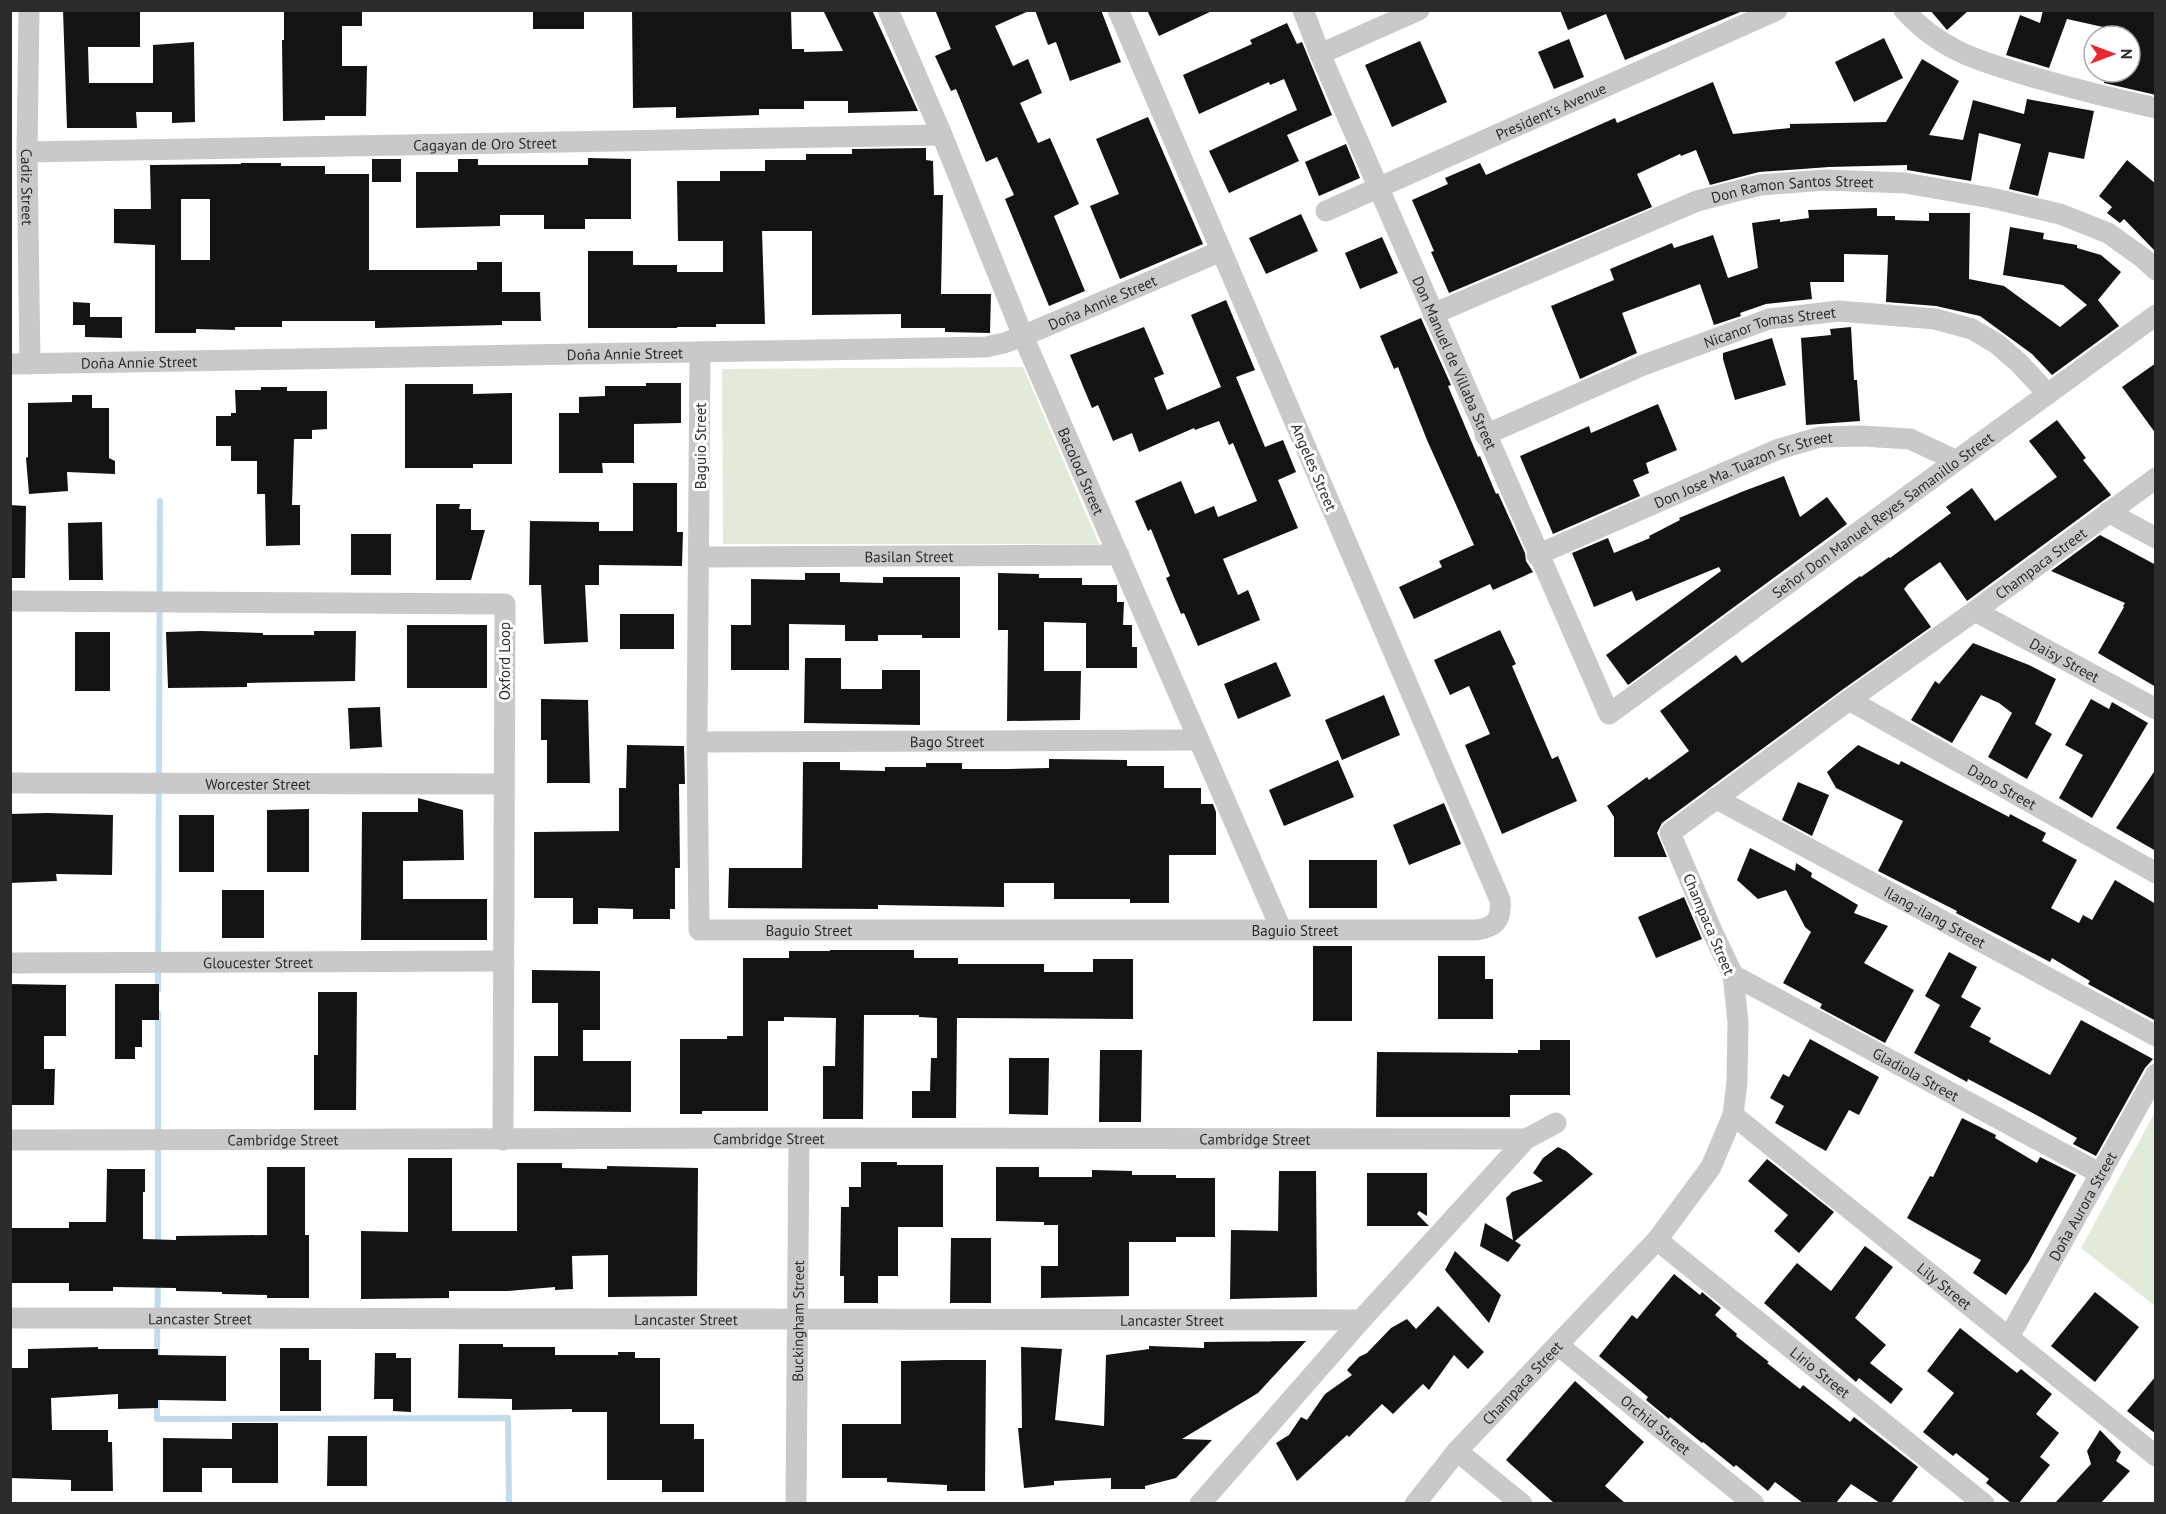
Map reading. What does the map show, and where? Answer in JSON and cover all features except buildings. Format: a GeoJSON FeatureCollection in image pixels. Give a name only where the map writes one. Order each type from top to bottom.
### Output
{"type":"FeatureCollection","features":[{"type":"Feature","properties":{"kind":"street","name":"Cadiz Street"},"geometry":{"type":"LineString","coordinates":[[20,364],[29,10]]}},
{"type":"Feature","properties":{"kind":"street","name":"Bacolod Street"},"geometry":{"type":"LineString","coordinates":[[888,10],[942,135],[1023,336],[1281,929]]}},
{"type":"Feature","properties":{"kind":"street","name":"Angeles Street"},"geometry":{"type":"LineString","coordinates":[[1118,10],[1500,900],[1502,912],[1495,922]]}},
{"type":"Feature","properties":{"kind":"street","name":"Don Manuel de Villaba Street"},"geometry":{"type":"LineString","coordinates":[[1303,10],[1485,435],[1608,714]]}},
{"type":"Feature","properties":{"kind":"street"},"geometry":{"type":"LineString","coordinates":[[1320,54],[1419,10]]}},
{"type":"Feature","properties":{"kind":"street","name":"President's Avenue"},"geometry":{"type":"LineString","coordinates":[[1326,211],[1777,10]]}},
{"type":"Feature","properties":{"kind":"street"},"geometry":{"type":"LineString","coordinates":[[1904,10],[1916,24],[1941,42],[1972,59],[2080,91],[2156,108]]}},
{"type":"Feature","properties":{"kind":"street","name":"Cagayan de Oro Street"},"geometry":{"type":"LineString","coordinates":[[27,152],[942,135]]}},
{"type":"Feature","properties":{"kind":"street","name":"Don Ramon Santos Street"},"geometry":{"type":"LineString","coordinates":[[1433,314],[1697,201],[1760,185],[1825,180],[1905,183],[1991,198],[2060,214],[2108,233],[2156,270]]}},
{"type":"Feature","properties":{"kind":"street","name":"Doña Annie Street"},"geometry":{"type":"LineString","coordinates":[[20,364],[986,347],[1023,336],[1221,251]]}},
{"type":"Feature","properties":{"kind":"street","name":"Nicanor Tomas Street"},"geometry":{"type":"LineString","coordinates":[[1485,435],[1641,366],[1769,319],[1839,311],[1935,319],[1972,329],[1997,344],[2018,362],[2047,393]]}},
{"type":"Feature","properties":{"kind":"street","name":"Señor Don Manuel Reyes Samanillo Street"},"geometry":{"type":"LineString","coordinates":[[1608,714],[2156,315]]}},
{"type":"Feature","properties":{"kind":"street","name":"Baguio Street"},"geometry":{"type":"LineString","coordinates":[[700,352],[697,742],[699,930],[1475,930],[1486,928],[1495,922]]}},
{"type":"Feature","properties":{"kind":"street","name":"Don Jose Ma. Tuazon Sr. Street"},"geometry":{"type":"LineString","coordinates":[[1537,555],[1776,450],[1820,437],[1862,436],[1910,439],[1955,460]]}},
{"type":"Feature","properties":{"kind":"street","name":"Champaca Street"},"geometry":{"type":"LineString","coordinates":[[1415,1503],[1457,1451],[1657,1240],[1711,1167],[1732,1115],[1737,1082],[1738,1022],[1733,975],[1670,833],[1849,700],[2156,478]]}},
{"type":"Feature","properties":{"kind":"street"},"geometry":{"type":"LineString","coordinates":[[2108,512],[2156,538]]}},
{"type":"Feature","properties":{"kind":"street","name":"Basilan Street"},"geometry":{"type":"LineString","coordinates":[[699,557],[1119,555]]}},
{"type":"Feature","properties":{"kind":"street","name":"Oxford Loop"},"geometry":{"type":"LineString","coordinates":[[10,601],[505,603],[503,1140]]}},
{"type":"Feature","properties":{"kind":"street","name":"Daisy Street"},"geometry":{"type":"LineString","coordinates":[[1975,611],[2156,709]]}},
{"type":"Feature","properties":{"kind":"street","name":"Dapo Street"},"geometry":{"type":"LineString","coordinates":[[1849,700],[2156,873]]}},
{"type":"Feature","properties":{"kind":"street","name":"Bago Street"},"geometry":{"type":"LineString","coordinates":[[697,742],[1199,740]]}},
{"type":"Feature","properties":{"kind":"street","name":"Worcester Street"},"geometry":{"type":"LineString","coordinates":[[10,783],[504,784]]}},
{"type":"Feature","properties":{"kind":"street","name":"Ilang-ilang Street"},"geometry":{"type":"LineString","coordinates":[[1715,798],[2156,1036]]}},
{"type":"Feature","properties":{"kind":"street","name":"Gloucester Street"},"geometry":{"type":"LineString","coordinates":[[10,963],[504,961]]}},
{"type":"Feature","properties":{"kind":"street","name":"Gladiola Street"},"geometry":{"type":"LineString","coordinates":[[1733,975],[2101,1174]]}},
{"type":"Feature","properties":{"kind":"street","name":"Doña Aurora Street"},"geometry":{"type":"LineString","coordinates":[[2009,1337],[2156,1074]]}},
{"type":"Feature","properties":{"kind":"street","name":"Lily Street"},"geometry":{"type":"LineString","coordinates":[[1732,1115],[2156,1456]]}},
{"type":"Feature","properties":{"kind":"street","name":"Cambridge Street"},"geometry":{"type":"LineString","coordinates":[[1200,1503],[1361,1320],[1526,1139],[1556,1123]]}},
{"type":"Feature","properties":{"kind":"street","name":"Buckingham Street"},"geometry":{"type":"LineString","coordinates":[[796,1503],[799,1138]]}},
{"type":"Feature","properties":{"kind":"street","name":"Cambridge Street"},"geometry":{"type":"LineString","coordinates":[[10,1140],[1526,1139]]}},
{"type":"Feature","properties":{"kind":"street","name":"Lirio Street"},"geometry":{"type":"LineString","coordinates":[[1657,1240],[1984,1503]]}},
{"type":"Feature","properties":{"kind":"street","name":"Lancaster Street"},"geometry":{"type":"LineString","coordinates":[[10,1318],[1361,1320]]}},
{"type":"Feature","properties":{"kind":"street","name":"Orchid Street"},"geometry":{"type":"LineString","coordinates":[[1558,1345],[1754,1503]]}},
{"type":"Feature","properties":{"kind":"street"},"geometry":{"type":"LineString","coordinates":[[1457,1451],[1522,1503]]}},
{"type":"Feature","properties":{"kind":"green space"},"geometry":{"type":"Polygon","coordinates":[[[1023,367],[1099,544],[723,544],[722,369],[1023,367]]]}},
{"type":"Feature","properties":{"kind":"green space"},"geometry":{"type":"Polygon","coordinates":[[[2155,1112],[2156,1306],[2081,1248],[2155,1112]]]}},
{"type":"Feature","properties":{"kind":"waterway"},"geometry":{"type":"LineString","coordinates":[[158,990],[160,501]]}},
{"type":"Feature","properties":{"kind":"waterway"},"geometry":{"type":"LineString","coordinates":[[158,1013],[158,1245]]}},
{"type":"Feature","properties":{"kind":"waterway"},"geometry":{"type":"LineString","coordinates":[[157,1356],[158,1280]]}},
{"type":"Feature","properties":{"kind":"waterway"},"geometry":{"type":"LineString","coordinates":[[157,1400],[157,1419],[508,1418],[509,1504]]}}]}
